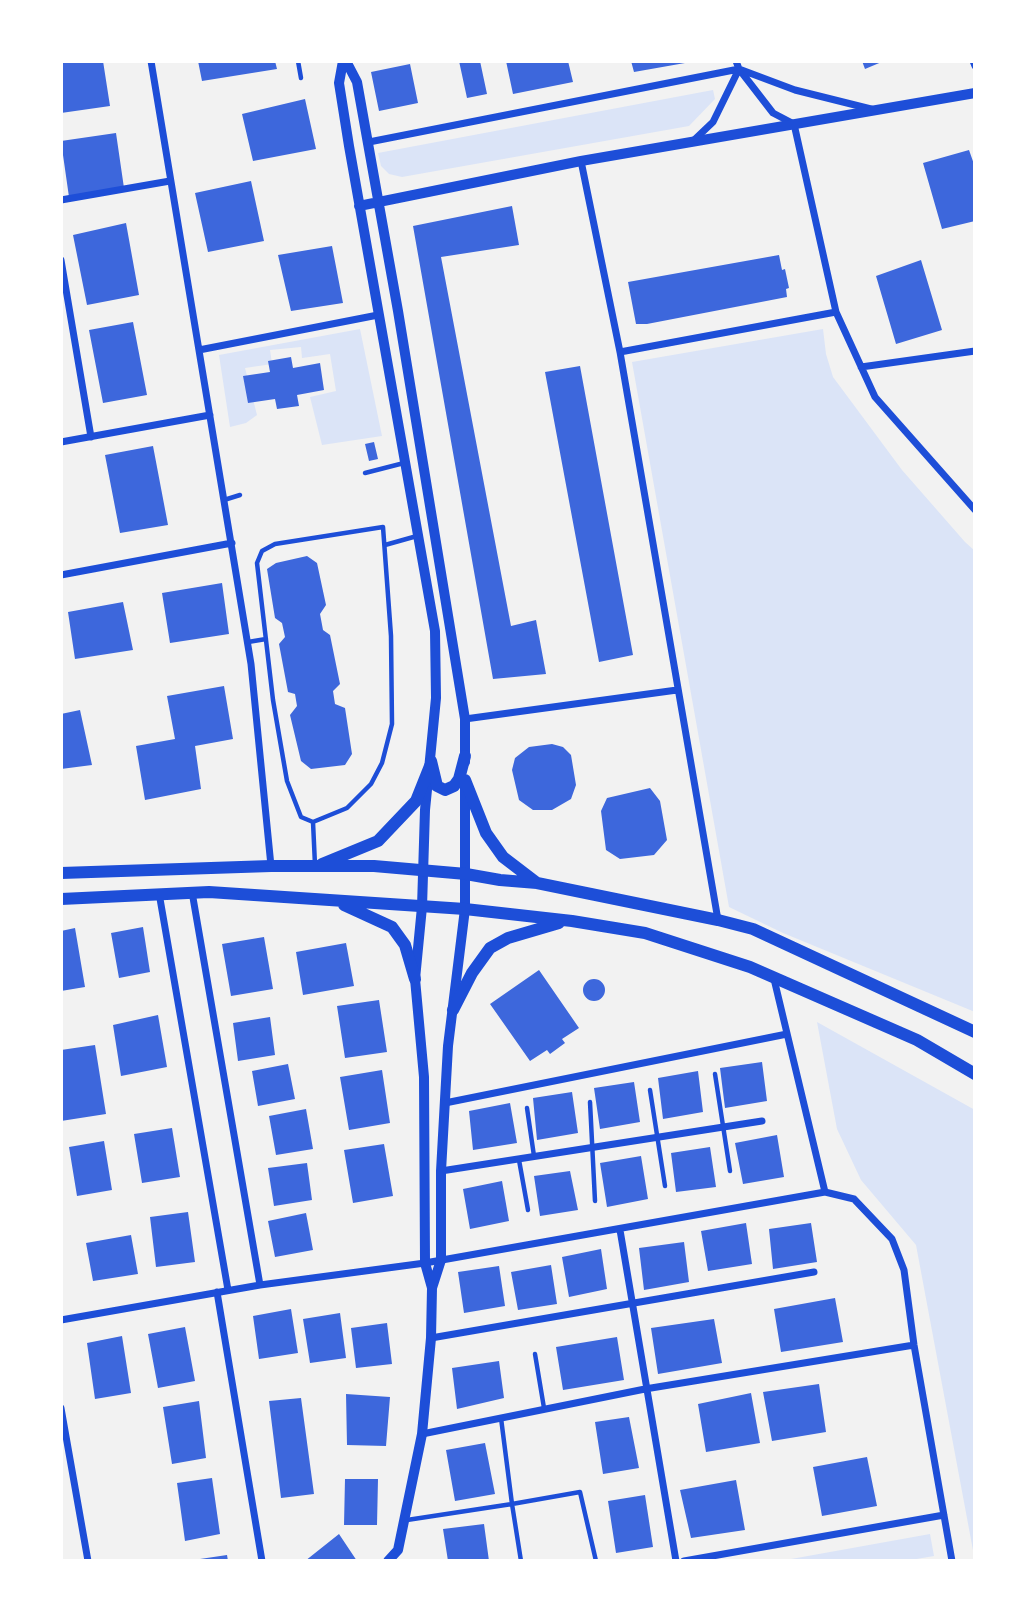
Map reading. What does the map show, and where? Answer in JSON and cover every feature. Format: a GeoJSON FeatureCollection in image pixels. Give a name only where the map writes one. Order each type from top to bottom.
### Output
{"type":"FeatureCollection","features":[{"type":"Feature","properties":{"kind":"main road"},"geometry":{"type":"LineString","coordinates":[[430,761],[437,786],[445,790],[454,786],[459,779],[465,756]]}},
{"type":"Feature","properties":{"kind":"main road"},"geometry":{"type":"LineString","coordinates":[[315,866],[378,841],[416,800],[430,761]]}},
{"type":"Feature","properties":{"kind":"main road"},"geometry":{"type":"LineString","coordinates":[[465,780],[486,833],[503,857],[537,883]]}},
{"type":"Feature","properties":{"kind":"main road"},"geometry":{"type":"LineString","coordinates":[[61,873],[271,866],[374,866],[537,883],[752,929],[975,1032]]}},
{"type":"Feature","properties":{"kind":"main road"},"geometry":{"type":"LineString","coordinates":[[61,899],[192,892],[334,900],[464,909],[572,921],[645,933],[774,977],[918,1040],[975,1073]]}},
{"type":"Feature","properties":{"kind":"main road"},"geometry":{"type":"LineString","coordinates":[[334,900],[392,927],[405,945],[415,979]]}},
{"type":"Feature","properties":{"kind":"main road"},"geometry":{"type":"LineString","coordinates":[[453,1010],[472,973],[490,948],[518,934],[572,921]]}},
{"type":"Feature","properties":{"kind":"street"},"geometry":{"type":"LineString","coordinates":[[151,61],[247,642],[271,866]]}},
{"type":"Feature","properties":{"kind":"street"},"geometry":{"type":"LineString","coordinates":[[344,61],[357,82],[369,142],[465,719],[466,874],[448,1046],[441,1171],[441,1260],[432,1288],[431,1338],[422,1434],[398,1550],[391,1559]]}},
{"type":"Feature","properties":{"kind":"street"},"geometry":{"type":"LineString","coordinates":[[344,61],[339,83],[435,631],[436,698],[425,810],[422,907],[415,979],[424,1077],[425,1263],[432,1288]]}},
{"type":"Feature","properties":{"kind":"street"},"geometry":{"type":"LineString","coordinates":[[369,142],[738,65],[796,90],[875,110]]}},
{"type":"Feature","properties":{"kind":"street"},"geometry":{"type":"LineString","coordinates":[[738,65],[774,113],[794,124],[836,312],[875,397],[975,510]]}},
{"type":"Feature","properties":{"kind":"street"},"geometry":{"type":"LineString","coordinates":[[692,142],[713,122],[738,65]]}},
{"type":"Feature","properties":{"kind":"street"},"geometry":{"type":"LineString","coordinates":[[359,206],[581,161],[975,93]]}},
{"type":"Feature","properties":{"kind":"street"},"geometry":{"type":"LineString","coordinates":[[581,161],[621,352],[718,920]]}},
{"type":"Feature","properties":{"kind":"street"},"geometry":{"type":"LineString","coordinates":[[61,200],[170,181]]}},
{"type":"Feature","properties":{"kind":"street"},"geometry":{"type":"LineString","coordinates":[[61,260],[90,437]]}},
{"type":"Feature","properties":{"kind":"street"},"geometry":{"type":"LineString","coordinates":[[621,352],[836,312]]}},
{"type":"Feature","properties":{"kind":"street"},"geometry":{"type":"LineString","coordinates":[[199,349],[378,315]]}},
{"type":"Feature","properties":{"kind":"street"},"geometry":{"type":"LineString","coordinates":[[861,367],[975,351]]}},
{"type":"Feature","properties":{"kind":"street"},"geometry":{"type":"LineString","coordinates":[[61,442],[210,415]]}},
{"type":"Feature","properties":{"kind":"street"},"geometry":{"type":"LineString","coordinates":[[61,575],[232,543]]}},
{"type":"Feature","properties":{"kind":"street"},"geometry":{"type":"LineString","coordinates":[[465,719],[677,690]]}},
{"type":"Feature","properties":{"kind":"street"},"geometry":{"type":"LineString","coordinates":[[192,892],[260,1285]]}},
{"type":"Feature","properties":{"kind":"street"},"geometry":{"type":"LineString","coordinates":[[159,893],[228,1290]]}},
{"type":"Feature","properties":{"kind":"street"},"geometry":{"type":"LineString","coordinates":[[774,977],[825,1192]]}},
{"type":"Feature","properties":{"kind":"street"},"geometry":{"type":"LineString","coordinates":[[445,1103],[787,1034]]}},
{"type":"Feature","properties":{"kind":"street"},"geometry":{"type":"LineString","coordinates":[[441,1171],[762,1121]]}},
{"type":"Feature","properties":{"kind":"street"},"geometry":{"type":"LineString","coordinates":[[61,1320],[228,1290],[425,1263],[825,1192],[854,1199],[892,1239],[904,1270],[914,1345],[952,1561]]}},
{"type":"Feature","properties":{"kind":"street"},"geometry":{"type":"LineString","coordinates":[[620,1230],[676,1561]]}},
{"type":"Feature","properties":{"kind":"street"},"geometry":{"type":"LineString","coordinates":[[431,1338],[814,1272]]}},
{"type":"Feature","properties":{"kind":"street"},"geometry":{"type":"LineString","coordinates":[[217,1292],[262,1561]]}},
{"type":"Feature","properties":{"kind":"street"},"geometry":{"type":"LineString","coordinates":[[422,1434],[645,1389],[914,1345]]}},
{"type":"Feature","properties":{"kind":"street"},"geometry":{"type":"LineString","coordinates":[[61,1408],[88,1561]]}},
{"type":"Feature","properties":{"kind":"street"},"geometry":{"type":"LineString","coordinates":[[684,1561],[944,1515]]}},
{"type":"Feature","properties":{"kind":"lane"},"geometry":{"type":"LineString","coordinates":[[298,61],[301,78]]}},
{"type":"Feature","properties":{"kind":"lane"},"geometry":{"type":"LineString","coordinates":[[365,473],[405,463]]}},
{"type":"Feature","properties":{"kind":"lane"},"geometry":{"type":"LineString","coordinates":[[224,500],[240,495]]}},
{"type":"Feature","properties":{"kind":"lane"},"geometry":{"type":"LineString","coordinates":[[383,527],[391,636],[392,724],[382,763],[371,784],[347,808],[313,822],[300,817],[287,781],[266,639],[257,563],[262,551],[275,544],[383,527]]}},
{"type":"Feature","properties":{"kind":"lane"},"geometry":{"type":"LineString","coordinates":[[385,545],[418,536]]}},
{"type":"Feature","properties":{"kind":"lane"},"geometry":{"type":"LineString","coordinates":[[247,642],[266,639]]}},
{"type":"Feature","properties":{"kind":"lane"},"geometry":{"type":"LineString","coordinates":[[313,822],[315,866]]}},
{"type":"Feature","properties":{"kind":"lane"},"geometry":{"type":"LineString","coordinates":[[715,1074],[730,1171]]}},
{"type":"Feature","properties":{"kind":"lane"},"geometry":{"type":"LineString","coordinates":[[650,1090],[665,1186]]}},
{"type":"Feature","properties":{"kind":"lane"},"geometry":{"type":"LineString","coordinates":[[590,1102],[595,1201]]}},
{"type":"Feature","properties":{"kind":"lane"},"geometry":{"type":"LineString","coordinates":[[527,1108],[534,1156]]}},
{"type":"Feature","properties":{"kind":"lane"},"geometry":{"type":"LineString","coordinates":[[519,1159],[528,1210]]}},
{"type":"Feature","properties":{"kind":"lane"},"geometry":{"type":"LineString","coordinates":[[535,1354],[544,1408]]}},
{"type":"Feature","properties":{"kind":"lane"},"geometry":{"type":"LineString","coordinates":[[501,1417],[521,1561]]}},
{"type":"Feature","properties":{"kind":"lane"},"geometry":{"type":"LineString","coordinates":[[404,1521],[580,1492],[596,1561]]}},
{"type":"Feature","properties":{"kind":"shaded area"},"geometry":{"type":"Polygon","coordinates":[[[713,90],[715,99],[689,126],[402,177],[389,174],[381,166],[378,153],[713,90]]]}},
{"type":"Feature","properties":{"kind":"shaded area"},"geometry":{"type":"Polygon","coordinates":[[[360,329],[382,436],[322,445],[310,397],[336,391],[330,354],[302,358],[301,347],[270,350],[272,364],[245,368],[257,415],[246,423],[230,427],[219,355],[360,329]]]}},
{"type":"Feature","properties":{"kind":"shaded area"},"geometry":{"type":"Polygon","coordinates":[[[823,329],[826,354],[833,377],[902,470],[975,551],[975,1012],[783,933],[729,907],[632,362],[823,329]]]}},
{"type":"Feature","properties":{"kind":"shaded area"},"geometry":{"type":"Polygon","coordinates":[[[817,1022],[975,1110],[975,1561],[916,1245],[861,1180],[837,1129],[817,1022]]]}},
{"type":"Feature","properties":{"kind":"shaded area"},"geometry":{"type":"Polygon","coordinates":[[[930,1534],[934,1556],[905,1561],[780,1561],[930,1534]]]}},
{"type":"Feature","properties":{"kind":"building"},"geometry":{"type":"Polygon","coordinates":[[[61,61],[103,61],[110,106],[61,113],[61,61]]]}},
{"type":"Feature","properties":{"kind":"building"},"geometry":{"type":"Polygon","coordinates":[[[198,61],[275,61],[277,69],[202,81],[198,61]]]}},
{"type":"Feature","properties":{"kind":"building"},"geometry":{"type":"Polygon","coordinates":[[[459,61],[480,61],[487,94],[467,98],[459,61]]]}},
{"type":"Feature","properties":{"kind":"building"},"geometry":{"type":"Polygon","coordinates":[[[506,61],[568,61],[573,82],[513,94],[506,61]]]}},
{"type":"Feature","properties":{"kind":"building"},"geometry":{"type":"Polygon","coordinates":[[[631,61],[685,61],[685,63],[634,72],[631,61]]]}},
{"type":"Feature","properties":{"kind":"building"},"geometry":{"type":"Polygon","coordinates":[[[862,61],[884,61],[865,69],[862,61]]]}},
{"type":"Feature","properties":{"kind":"building"},"geometry":{"type":"Polygon","coordinates":[[[410,64],[418,103],[379,111],[371,72],[410,64]]]}},
{"type":"Feature","properties":{"kind":"building"},"geometry":{"type":"Polygon","coordinates":[[[305,99],[316,149],[253,161],[242,114],[305,99]]]}},
{"type":"Feature","properties":{"kind":"building"},"geometry":{"type":"Polygon","coordinates":[[[116,133],[124,188],[69,197],[61,141],[116,133]]]}},
{"type":"Feature","properties":{"kind":"building"},"geometry":{"type":"Polygon","coordinates":[[[969,150],[975,167],[975,221],[942,229],[923,163],[969,150]]]}},
{"type":"Feature","properties":{"kind":"building"},"geometry":{"type":"Polygon","coordinates":[[[251,181],[264,241],[208,252],[195,193],[251,181]]]}},
{"type":"Feature","properties":{"kind":"building"},"geometry":{"type":"Polygon","coordinates":[[[512,206],[519,245],[441,257],[511,626],[536,620],[546,674],[493,679],[413,226],[512,206]]]}},
{"type":"Feature","properties":{"kind":"building"},"geometry":{"type":"Polygon","coordinates":[[[126,223],[139,295],[87,305],[73,235],[126,223]]]}},
{"type":"Feature","properties":{"kind":"building"},"geometry":{"type":"Polygon","coordinates":[[[332,246],[343,303],[291,311],[278,255],[332,246]]]}},
{"type":"Feature","properties":{"kind":"building"},"geometry":{"type":"Polygon","coordinates":[[[779,255],[789,288],[786,289],[787,297],[636,324],[628,282],[779,255]]]}},
{"type":"Feature","properties":{"kind":"building"},"geometry":{"type":"Polygon","coordinates":[[[921,260],[942,330],[896,344],[876,276],[921,260]]]}},
{"type":"Feature","properties":{"kind":"building"},"geometry":{"type":"Polygon","coordinates":[[[133,322],[147,395],[103,403],[89,330],[133,322]]]}},
{"type":"Feature","properties":{"kind":"building"},"geometry":{"type":"Polygon","coordinates":[[[291,357],[293,368],[320,363],[324,390],[297,395],[299,406],[277,409],[275,399],[248,403],[243,376],[270,372],[268,361],[291,357]]]}},
{"type":"Feature","properties":{"kind":"building"},"geometry":{"type":"Polygon","coordinates":[[[580,366],[633,655],[599,662],[545,372],[580,366]]]}},
{"type":"Feature","properties":{"kind":"building"},"geometry":{"type":"Polygon","coordinates":[[[374,442],[378,459],[369,461],[365,444],[374,442]]]}},
{"type":"Feature","properties":{"kind":"building"},"geometry":{"type":"Polygon","coordinates":[[[153,446],[168,525],[120,533],[105,455],[153,446]]]}},
{"type":"Feature","properties":{"kind":"building"},"geometry":{"type":"Polygon","coordinates":[[[307,556],[317,563],[326,605],[320,614],[323,630],[330,635],[340,684],[333,691],[335,704],[345,708],[352,754],[345,765],[311,769],[301,761],[290,715],[297,706],[295,694],[288,692],[279,644],[285,637],[282,623],[275,618],[267,569],[276,563],[307,556]]]}},
{"type":"Feature","properties":{"kind":"building"},"geometry":{"type":"Polygon","coordinates":[[[222,583],[229,634],[170,643],[162,593],[222,583]]]}},
{"type":"Feature","properties":{"kind":"building"},"geometry":{"type":"Polygon","coordinates":[[[123,602],[133,650],[75,659],[68,612],[123,602]]]}},
{"type":"Feature","properties":{"kind":"building"},"geometry":{"type":"Polygon","coordinates":[[[224,686],[233,739],[195,746],[201,789],[145,800],[136,746],[175,739],[167,696],[224,686]]]}},
{"type":"Feature","properties":{"kind":"building"},"geometry":{"type":"Polygon","coordinates":[[[80,710],[92,765],[61,769],[61,714],[80,710]]]}},
{"type":"Feature","properties":{"kind":"building"},"geometry":{"type":"Polygon","coordinates":[[[552,744],[563,747],[571,755],[576,785],[571,799],[552,810],[533,810],[519,800],[512,770],[515,758],[529,747],[552,744]]]}},
{"type":"Feature","properties":{"kind":"building"},"geometry":{"type":"Polygon","coordinates":[[[650,788],[660,801],[667,840],[654,855],[620,859],[606,850],[601,811],[607,798],[650,788]]]}},
{"type":"Feature","properties":{"kind":"building"},"geometry":{"type":"Polygon","coordinates":[[[143,927],[150,972],[119,978],[111,933],[143,927]]]}},
{"type":"Feature","properties":{"kind":"building"},"geometry":{"type":"Polygon","coordinates":[[[75,928],[85,987],[61,991],[61,931],[75,928]]]}},
{"type":"Feature","properties":{"kind":"building"},"geometry":{"type":"Polygon","coordinates":[[[264,937],[273,989],[231,996],[222,944],[264,937]]]}},
{"type":"Feature","properties":{"kind":"building"},"geometry":{"type":"Polygon","coordinates":[[[346,943],[354,986],[303,995],[296,952],[346,943]]]}},
{"type":"Feature","properties":{"kind":"building"},"geometry":{"type":"Polygon","coordinates":[[[539,970],[579,1028],[562,1039],[565,1043],[550,1054],[547,1050],[530,1061],[490,1004],[539,970]]]}},
{"type":"Feature","properties":{"kind":"building"},"geometry":{"type":"Polygon","coordinates":[[[594,979],[602,982],[605,990],[602,998],[594,1001],[586,998],[583,990],[586,982],[594,979]]]}},
{"type":"Feature","properties":{"kind":"building"},"geometry":{"type":"Polygon","coordinates":[[[379,1000],[387,1052],[345,1058],[337,1006],[379,1000]]]}},
{"type":"Feature","properties":{"kind":"building"},"geometry":{"type":"Polygon","coordinates":[[[158,1015],[167,1067],[121,1076],[113,1025],[158,1015]]]}},
{"type":"Feature","properties":{"kind":"building"},"geometry":{"type":"Polygon","coordinates":[[[270,1017],[275,1055],[238,1061],[233,1023],[270,1017]]]}},
{"type":"Feature","properties":{"kind":"building"},"geometry":{"type":"Polygon","coordinates":[[[95,1045],[106,1114],[61,1121],[61,1050],[95,1045]]]}},
{"type":"Feature","properties":{"kind":"building"},"geometry":{"type":"Polygon","coordinates":[[[762,1062],[767,1101],[725,1108],[720,1068],[762,1062]]]}},
{"type":"Feature","properties":{"kind":"building"},"geometry":{"type":"Polygon","coordinates":[[[288,1064],[295,1099],[258,1106],[252,1071],[288,1064]]]}},
{"type":"Feature","properties":{"kind":"building"},"geometry":{"type":"Polygon","coordinates":[[[382,1070],[390,1123],[349,1130],[340,1077],[382,1070]]]}},
{"type":"Feature","properties":{"kind":"building"},"geometry":{"type":"Polygon","coordinates":[[[698,1071],[703,1112],[663,1119],[658,1078],[698,1071]]]}},
{"type":"Feature","properties":{"kind":"building"},"geometry":{"type":"Polygon","coordinates":[[[634,1082],[640,1122],[600,1129],[594,1088],[634,1082]]]}},
{"type":"Feature","properties":{"kind":"building"},"geometry":{"type":"Polygon","coordinates":[[[572,1092],[578,1133],[537,1140],[533,1098],[572,1092]]]}},
{"type":"Feature","properties":{"kind":"building"},"geometry":{"type":"Polygon","coordinates":[[[510,1103],[517,1143],[473,1150],[469,1111],[510,1103]]]}},
{"type":"Feature","properties":{"kind":"building"},"geometry":{"type":"Polygon","coordinates":[[[306,1109],[313,1149],[276,1155],[269,1116],[306,1109]]]}},
{"type":"Feature","properties":{"kind":"building"},"geometry":{"type":"Polygon","coordinates":[[[172,1128],[180,1177],[142,1183],[134,1134],[172,1128]]]}},
{"type":"Feature","properties":{"kind":"building"},"geometry":{"type":"Polygon","coordinates":[[[777,1135],[784,1177],[743,1184],[735,1143],[777,1135]]]}},
{"type":"Feature","properties":{"kind":"building"},"geometry":{"type":"Polygon","coordinates":[[[104,1141],[112,1190],[77,1196],[69,1147],[104,1141]]]}},
{"type":"Feature","properties":{"kind":"building"},"geometry":{"type":"Polygon","coordinates":[[[384,1144],[393,1196],[353,1203],[344,1150],[384,1144]]]}},
{"type":"Feature","properties":{"kind":"building"},"geometry":{"type":"Polygon","coordinates":[[[710,1147],[716,1187],[676,1192],[671,1153],[710,1147]]]}},
{"type":"Feature","properties":{"kind":"building"},"geometry":{"type":"Polygon","coordinates":[[[641,1156],[648,1199],[607,1207],[600,1163],[641,1156]]]}},
{"type":"Feature","properties":{"kind":"building"},"geometry":{"type":"Polygon","coordinates":[[[307,1163],[312,1200],[274,1206],[268,1168],[307,1163]]]}},
{"type":"Feature","properties":{"kind":"building"},"geometry":{"type":"Polygon","coordinates":[[[570,1171],[578,1210],[540,1216],[534,1176],[570,1171]]]}},
{"type":"Feature","properties":{"kind":"building"},"geometry":{"type":"Polygon","coordinates":[[[502,1181],[509,1221],[470,1229],[463,1189],[502,1181]]]}},
{"type":"Feature","properties":{"kind":"building"},"geometry":{"type":"Polygon","coordinates":[[[188,1212],[195,1262],[156,1267],[150,1217],[188,1212]]]}},
{"type":"Feature","properties":{"kind":"building"},"geometry":{"type":"Polygon","coordinates":[[[306,1213],[313,1250],[275,1257],[268,1221],[306,1213]]]}},
{"type":"Feature","properties":{"kind":"building"},"geometry":{"type":"Polygon","coordinates":[[[746,1223],[752,1264],[708,1271],[701,1231],[746,1223]]]}},
{"type":"Feature","properties":{"kind":"building"},"geometry":{"type":"Polygon","coordinates":[[[811,1223],[817,1262],[773,1269],[769,1229],[811,1223]]]}},
{"type":"Feature","properties":{"kind":"building"},"geometry":{"type":"Polygon","coordinates":[[[131,1235],[138,1274],[93,1281],[86,1243],[131,1235]]]}},
{"type":"Feature","properties":{"kind":"building"},"geometry":{"type":"Polygon","coordinates":[[[684,1242],[689,1282],[644,1290],[639,1248],[684,1242]]]}},
{"type":"Feature","properties":{"kind":"building"},"geometry":{"type":"Polygon","coordinates":[[[601,1249],[607,1289],[569,1297],[562,1257],[601,1249]]]}},
{"type":"Feature","properties":{"kind":"building"},"geometry":{"type":"Polygon","coordinates":[[[551,1265],[557,1304],[518,1310],[511,1272],[551,1265]]]}},
{"type":"Feature","properties":{"kind":"building"},"geometry":{"type":"Polygon","coordinates":[[[499,1266],[505,1306],[464,1313],[458,1272],[499,1266]]]}},
{"type":"Feature","properties":{"kind":"building"},"geometry":{"type":"Polygon","coordinates":[[[835,1298],[843,1342],[781,1352],[774,1309],[835,1298]]]}},
{"type":"Feature","properties":{"kind":"building"},"geometry":{"type":"Polygon","coordinates":[[[291,1309],[298,1353],[259,1359],[253,1316],[291,1309]]]}},
{"type":"Feature","properties":{"kind":"building"},"geometry":{"type":"Polygon","coordinates":[[[340,1313],[346,1358],[310,1363],[303,1319],[340,1313]]]}},
{"type":"Feature","properties":{"kind":"building"},"geometry":{"type":"Polygon","coordinates":[[[714,1319],[722,1363],[658,1374],[651,1328],[714,1319]]]}},
{"type":"Feature","properties":{"kind":"building"},"geometry":{"type":"Polygon","coordinates":[[[387,1323],[392,1364],[356,1368],[351,1328],[387,1323]]]}},
{"type":"Feature","properties":{"kind":"building"},"geometry":{"type":"Polygon","coordinates":[[[185,1327],[195,1381],[158,1388],[148,1334],[185,1327]]]}},
{"type":"Feature","properties":{"kind":"building"},"geometry":{"type":"Polygon","coordinates":[[[122,1336],[131,1393],[95,1399],[87,1343],[122,1336]]]}},
{"type":"Feature","properties":{"kind":"building"},"geometry":{"type":"Polygon","coordinates":[[[617,1337],[624,1380],[563,1390],[556,1347],[617,1337]]]}},
{"type":"Feature","properties":{"kind":"building"},"geometry":{"type":"Polygon","coordinates":[[[499,1361],[504,1398],[457,1409],[452,1368],[499,1361]]]}},
{"type":"Feature","properties":{"kind":"building"},"geometry":{"type":"Polygon","coordinates":[[[819,1384],[826,1432],[772,1441],[763,1392],[819,1384]]]}},
{"type":"Feature","properties":{"kind":"building"},"geometry":{"type":"Polygon","coordinates":[[[751,1393],[760,1443],[706,1452],[698,1404],[751,1393]]]}},
{"type":"Feature","properties":{"kind":"building"},"geometry":{"type":"Polygon","coordinates":[[[346,1394],[390,1397],[386,1446],[347,1445],[346,1394]]]}},
{"type":"Feature","properties":{"kind":"building"},"geometry":{"type":"Polygon","coordinates":[[[301,1398],[314,1494],[281,1498],[269,1401],[301,1398]]]}},
{"type":"Feature","properties":{"kind":"building"},"geometry":{"type":"Polygon","coordinates":[[[199,1401],[206,1458],[172,1464],[163,1407],[199,1401]]]}},
{"type":"Feature","properties":{"kind":"building"},"geometry":{"type":"Polygon","coordinates":[[[629,1417],[639,1468],[603,1474],[595,1422],[629,1417]]]}},
{"type":"Feature","properties":{"kind":"building"},"geometry":{"type":"Polygon","coordinates":[[[485,1443],[495,1494],[455,1501],[446,1450],[485,1443]]]}},
{"type":"Feature","properties":{"kind":"building"},"geometry":{"type":"Polygon","coordinates":[[[867,1457],[877,1506],[822,1516],[813,1467],[867,1457]]]}},
{"type":"Feature","properties":{"kind":"building"},"geometry":{"type":"Polygon","coordinates":[[[212,1478],[220,1534],[185,1541],[177,1483],[212,1478]]]}},
{"type":"Feature","properties":{"kind":"building"},"geometry":{"type":"Polygon","coordinates":[[[345,1479],[378,1479],[377,1525],[344,1525],[345,1479]]]}},
{"type":"Feature","properties":{"kind":"building"},"geometry":{"type":"Polygon","coordinates":[[[736,1480],[745,1530],[691,1538],[680,1490],[736,1480]]]}},
{"type":"Feature","properties":{"kind":"building"},"geometry":{"type":"Polygon","coordinates":[[[645,1495],[653,1547],[616,1553],[608,1501],[645,1495]]]}},
{"type":"Feature","properties":{"kind":"building"},"geometry":{"type":"Polygon","coordinates":[[[484,1524],[489,1561],[448,1561],[443,1529],[484,1524]]]}},
{"type":"Feature","properties":{"kind":"building"},"geometry":{"type":"Polygon","coordinates":[[[339,1534],[357,1561],[305,1561],[339,1534]]]}},
{"type":"Feature","properties":{"kind":"building"},"geometry":{"type":"Polygon","coordinates":[[[227,1555],[228,1561],[200,1561],[200,1559],[227,1555]]]}}]}
